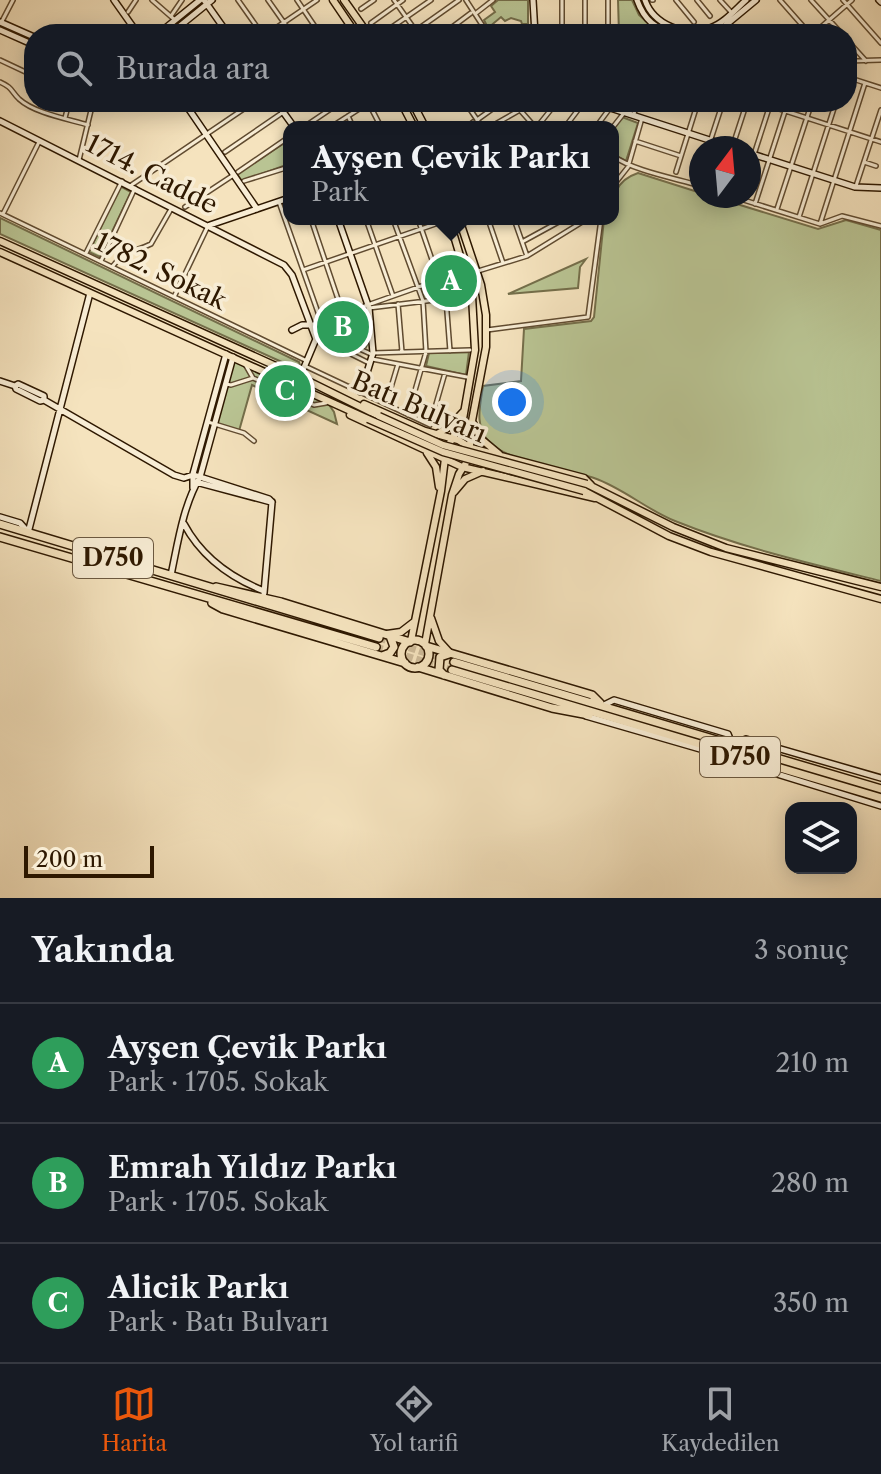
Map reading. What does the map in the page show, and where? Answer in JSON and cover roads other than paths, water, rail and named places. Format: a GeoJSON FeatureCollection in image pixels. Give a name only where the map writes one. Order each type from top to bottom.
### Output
{"type":"FeatureCollection","features":[{"type":"Feature","properties":{"kind":"highway","name":"D750"},"geometry":{"type":"LineString","coordinates":[[0,524],[378,642],[199,597],[0,537]]}},
{"type":"Feature","properties":{"kind":"highway"},"geometry":{"type":"LineString","coordinates":[[202,585],[264,594],[425,645],[452,663],[581,715],[599,715]]}},
{"type":"Feature","properties":{"kind":"highway"},"geometry":{"type":"LineString","coordinates":[[199,597],[223,609],[418,667],[452,663],[586,693],[597,697],[602,704]]}},
{"type":"Feature","properties":{"kind":"highway"},"geometry":{"type":"LineString","coordinates":[[380,656],[390,653],[394,647],[393,639],[387,634]]}},
{"type":"Feature","properties":{"kind":"highway"},"geometry":{"type":"LineString","coordinates":[[405,663],[402,653],[410,641]]}},
{"type":"Feature","properties":{"kind":"highway"},"geometry":{"type":"LineString","coordinates":[[418,667],[427,661],[429,652],[425,645]]}},
{"type":"Feature","properties":{"kind":"highway","name":"D750"},"geometry":{"type":"LineString","coordinates":[[452,663],[602,704],[881,789]]}},
{"type":"Feature","properties":{"kind":"highway","name":"D750"},"geometry":{"type":"LineString","coordinates":[[452,663],[736,759],[881,798]]}},
{"type":"Feature","properties":{"kind":"main road"},"geometry":{"type":"LineString","coordinates":[[333,0],[349,24]]}},
{"type":"Feature","properties":{"kind":"main road"},"geometry":{"type":"LineString","coordinates":[[344,0],[361,24]]}},
{"type":"Feature","properties":{"kind":"main road"},"geometry":{"type":"LineString","coordinates":[[410,641],[441,491],[446,450],[464,411],[474,363],[474,312],[466,271],[448,225]]}},
{"type":"Feature","properties":{"kind":"main road"},"geometry":{"type":"LineString","coordinates":[[425,645],[452,495],[471,448],[472,421],[485,362],[486,330],[478,271],[461,225]]}},
{"type":"Feature","properties":{"kind":"main road","name":"Batı Bulvarı"},"geometry":{"type":"LineString","coordinates":[[0,241],[443,445],[587,486],[673,527],[726,548],[881,587]]}},
{"type":"Feature","properties":{"kind":"main road","name":"Batı Bulvarı"},"geometry":{"type":"LineString","coordinates":[[0,252],[443,452],[587,486]]}},
{"type":"Feature","properties":{"kind":"main road","name":"Batı Bulvarı"},"geometry":{"type":"LineString","coordinates":[[334,394],[343,394],[471,448],[584,478],[598,498],[669,536],[711,552],[881,599]]}},
{"type":"Feature","properties":{"kind":"main road","name":"Batı Bulvarı"},"geometry":{"type":"LineString","coordinates":[[318,396],[462,467],[598,498]]}},
{"type":"Feature","properties":{"kind":"main road"},"geometry":{"type":"LineString","coordinates":[[435,435],[449,427],[464,411]]}},
{"type":"Feature","properties":{"kind":"main road"},"geometry":{"type":"LineString","coordinates":[[472,421],[481,439],[502,456]]}},
{"type":"Feature","properties":{"kind":"main road"},"geometry":{"type":"LineString","coordinates":[[424,450],[436,467],[441,491]]}},
{"type":"Feature","properties":{"kind":"main road"},"geometry":{"type":"LineString","coordinates":[[452,495],[465,479],[485,471]]}},
{"type":"Feature","properties":{"kind":"main road"},"geometry":{"type":"LineString","coordinates":[[387,634],[409,628],[418,611]]}},
{"type":"Feature","properties":{"kind":"main road"},"geometry":{"type":"LineString","coordinates":[[429,614],[439,641],[452,663]]}},
{"type":"Feature","properties":{"kind":"street"},"geometry":{"type":"LineString","coordinates":[[0,25],[13,0]]}},
{"type":"Feature","properties":{"kind":"street"},"geometry":{"type":"LineString","coordinates":[[114,0],[131,24]]}},
{"type":"Feature","properties":{"kind":"street"},"geometry":{"type":"LineString","coordinates":[[128,12],[136,0]]}},
{"type":"Feature","properties":{"kind":"street"},"geometry":{"type":"LineString","coordinates":[[152,0],[173,18]]}},
{"type":"Feature","properties":{"kind":"street"},"geometry":{"type":"LineString","coordinates":[[167,24],[182,0]]}},
{"type":"Feature","properties":{"kind":"street"},"geometry":{"type":"LineString","coordinates":[[238,0],[257,24]]}},
{"type":"Feature","properties":{"kind":"street"},"geometry":{"type":"LineString","coordinates":[[268,0],[284,23],[317,0]]}},
{"type":"Feature","properties":{"kind":"street"},"geometry":{"type":"LineString","coordinates":[[297,0],[313,24]]}},
{"type":"Feature","properties":{"kind":"street"},"geometry":{"type":"LineString","coordinates":[[361,9],[374,0]]}},
{"type":"Feature","properties":{"kind":"street"},"geometry":{"type":"LineString","coordinates":[[371,23],[396,2],[403,0]]}},
{"type":"Feature","properties":{"kind":"street"},"geometry":{"type":"LineString","coordinates":[[396,24],[431,0]]}},
{"type":"Feature","properties":{"kind":"street"},"geometry":{"type":"LineString","coordinates":[[427,24],[459,0]]}},
{"type":"Feature","properties":{"kind":"street"},"geometry":{"type":"LineString","coordinates":[[466,0],[480,24]]}},
{"type":"Feature","properties":{"kind":"street"},"geometry":{"type":"LineString","coordinates":[[458,24],[493,0]]}},
{"type":"Feature","properties":{"kind":"street"},"geometry":{"type":"LineString","coordinates":[[533,0],[534,24]]}},
{"type":"Feature","properties":{"kind":"street"},"geometry":{"type":"LineString","coordinates":[[562,0],[562,24]]}},
{"type":"Feature","properties":{"kind":"street"},"geometry":{"type":"LineString","coordinates":[[585,0],[585,24]]}},
{"type":"Feature","properties":{"kind":"street"},"geometry":{"type":"LineString","coordinates":[[608,0],[611,24]]}},
{"type":"Feature","properties":{"kind":"street"},"geometry":{"type":"LineString","coordinates":[[637,0],[651,24]]}},
{"type":"Feature","properties":{"kind":"street"},"geometry":{"type":"LineString","coordinates":[[645,0],[658,21],[667,24]]}},
{"type":"Feature","properties":{"kind":"street"},"geometry":{"type":"LineString","coordinates":[[676,0],[694,22]]}},
{"type":"Feature","properties":{"kind":"street"},"geometry":{"type":"LineString","coordinates":[[697,0],[710,16]]}},
{"type":"Feature","properties":{"kind":"street"},"geometry":{"type":"LineString","coordinates":[[720,0],[732,13]]}},
{"type":"Feature","properties":{"kind":"street"},"geometry":{"type":"LineString","coordinates":[[715,24],[746,0]]}},
{"type":"Feature","properties":{"kind":"street"},"geometry":{"type":"LineString","coordinates":[[727,24],[756,0]]}},
{"type":"Feature","properties":{"kind":"street"},"geometry":{"type":"LineString","coordinates":[[780,0],[803,24]]}},
{"type":"Feature","properties":{"kind":"street"},"geometry":{"type":"LineString","coordinates":[[811,0],[833,24]]}},
{"type":"Feature","properties":{"kind":"street"},"geometry":{"type":"LineString","coordinates":[[843,0],[881,43]]}},
{"type":"Feature","properties":{"kind":"street"},"geometry":{"type":"LineString","coordinates":[[824,24],[852,0]]}},
{"type":"Feature","properties":{"kind":"street"},"geometry":{"type":"LineString","coordinates":[[173,18],[206,1]]}},
{"type":"Feature","properties":{"kind":"street"},"geometry":{"type":"LineString","coordinates":[[181,24],[206,1]]}},
{"type":"Feature","properties":{"kind":"street"},"geometry":{"type":"LineString","coordinates":[[206,1],[221,24]]}},
{"type":"Feature","properties":{"kind":"street"},"geometry":{"type":"LineString","coordinates":[[396,2],[410,24]]}},
{"type":"Feature","properties":{"kind":"street"},"geometry":{"type":"LineString","coordinates":[[0,25],[24,33]]}},
{"type":"Feature","properties":{"kind":"street"},"geometry":{"type":"LineString","coordinates":[[0,25],[24,39]]}},
{"type":"Feature","properties":{"kind":"street"},"geometry":{"type":"LineString","coordinates":[[857,51],[866,61]]}},
{"type":"Feature","properties":{"kind":"street"},"geometry":{"type":"LineString","coordinates":[[0,60],[24,71]]}},
{"type":"Feature","properties":{"kind":"street"},"geometry":{"type":"LineString","coordinates":[[857,61],[881,60]]}},
{"type":"Feature","properties":{"kind":"street"},"geometry":{"type":"LineString","coordinates":[[857,80],[881,88]]}},
{"type":"Feature","properties":{"kind":"street"},"geometry":{"type":"LineString","coordinates":[[0,82],[13,88],[24,102]]}},
{"type":"Feature","properties":{"kind":"street"},"geometry":{"type":"LineString","coordinates":[[857,109],[865,83]]}},
{"type":"Feature","properties":{"kind":"street"},"geometry":{"type":"LineString","coordinates":[[45,112],[88,125]]}},
{"type":"Feature","properties":{"kind":"street"},"geometry":{"type":"LineString","coordinates":[[65,118],[66,112]]}},
{"type":"Feature","properties":{"kind":"street"},"geometry":{"type":"LineString","coordinates":[[79,160],[91,112]]}},
{"type":"Feature","properties":{"kind":"street"},"geometry":{"type":"LineString","coordinates":[[191,112],[236,173],[257,209]]}},
{"type":"Feature","properties":{"kind":"street"},"geometry":{"type":"LineString","coordinates":[[100,262],[132,187],[239,112]]}},
{"type":"Feature","properties":{"kind":"street"},"geometry":{"type":"LineString","coordinates":[[225,152],[284,112],[290,121]]}},
{"type":"Feature","properties":{"kind":"street"},"geometry":{"type":"LineString","coordinates":[[340,121],[354,112]]}},
{"type":"Feature","properties":{"kind":"street"},"geometry":{"type":"LineString","coordinates":[[470,112],[475,121],[488,112]]}},
{"type":"Feature","properties":{"kind":"street"},"geometry":{"type":"LineString","coordinates":[[633,116],[634,112]]}},
{"type":"Feature","properties":{"kind":"street"},"geometry":{"type":"LineString","coordinates":[[676,172],[695,112]]}},
{"type":"Feature","properties":{"kind":"street"},"geometry":{"type":"LineString","coordinates":[[711,136],[720,112]]}},
{"type":"Feature","properties":{"kind":"street"},"geometry":{"type":"LineString","coordinates":[[737,136],[744,112]]}},
{"type":"Feature","properties":{"kind":"street"},"geometry":{"type":"LineString","coordinates":[[759,136],[768,112]]}},
{"type":"Feature","properties":{"kind":"street"},"geometry":{"type":"LineString","coordinates":[[761,185],[785,112]]}},
{"type":"Feature","properties":{"kind":"street"},"geometry":{"type":"LineString","coordinates":[[788,112],[881,142]]}},
{"type":"Feature","properties":{"kind":"street"},"geometry":{"type":"LineString","coordinates":[[777,210],[809,112]]}},
{"type":"Feature","properties":{"kind":"street"},"geometry":{"type":"LineString","coordinates":[[799,217],[833,112]]}},
{"type":"Feature","properties":{"kind":"street"},"geometry":{"type":"LineString","coordinates":[[820,224],[856,112]]}},
{"type":"Feature","properties":{"kind":"street"},"geometry":{"type":"LineString","coordinates":[[618,121],[624,113],[697,136]]}},
{"type":"Feature","properties":{"kind":"street"},"geometry":{"type":"LineString","coordinates":[[855,187],[881,113]]}},
{"type":"Feature","properties":{"kind":"street"},"geometry":{"type":"LineString","coordinates":[[348,116],[350,121]]}},
{"type":"Feature","properties":{"kind":"street"},"geometry":{"type":"LineString","coordinates":[[619,178],[628,167],[642,118]]}},
{"type":"Feature","properties":{"kind":"street","name":"1714. Cadde"},"geometry":{"type":"LineString","coordinates":[[0,121],[284,265],[292,275],[311,326]]}},
{"type":"Feature","properties":{"kind":"street"},"geometry":{"type":"LineString","coordinates":[[2,213],[40,141]]}},
{"type":"Feature","properties":{"kind":"street"},"geometry":{"type":"LineString","coordinates":[[185,207],[283,141]]}},
{"type":"Feature","properties":{"kind":"street"},"geometry":{"type":"LineString","coordinates":[[635,141],[681,156]]}},
{"type":"Feature","properties":{"kind":"street"},"geometry":{"type":"LineString","coordinates":[[761,157],[855,187],[881,188]]}},
{"type":"Feature","properties":{"kind":"street"},"geometry":{"type":"LineString","coordinates":[[619,160],[628,167],[689,183]]}},
{"type":"Feature","properties":{"kind":"street"},"geometry":{"type":"LineString","coordinates":[[864,162],[876,166]]}},
{"type":"Feature","properties":{"kind":"street"},"geometry":{"type":"LineString","coordinates":[[244,181],[283,169]]}},
{"type":"Feature","properties":{"kind":"street"},"geometry":{"type":"LineString","coordinates":[[85,254],[122,181]]}},
{"type":"Feature","properties":{"kind":"street"},"geometry":{"type":"LineString","coordinates":[[174,297],[209,225],[283,200]]}},
{"type":"Feature","properties":{"kind":"street"},"geometry":{"type":"LineString","coordinates":[[279,202],[283,213]]}},
{"type":"Feature","properties":{"kind":"street"},"geometry":{"type":"LineString","coordinates":[[761,206],[820,224],[842,216],[881,226]]}},
{"type":"Feature","properties":{"kind":"street"},"geometry":{"type":"LineString","coordinates":[[112,267],[133,248],[151,244],[172,207]]}},
{"type":"Feature","properties":{"kind":"street","name":"1782. Sokak"},"geometry":{"type":"LineString","coordinates":[[2,213],[430,425],[445,373]]}},
{"type":"Feature","properties":{"kind":"street"},"geometry":{"type":"LineString","coordinates":[[287,225],[321,321]]}},
{"type":"Feature","properties":{"kind":"street"},"geometry":{"type":"LineString","coordinates":[[313,225],[343,314]]}},
{"type":"Feature","properties":{"kind":"street"},"geometry":{"type":"LineString","coordinates":[[340,225],[369,306],[372,358],[361,392]]}},
{"type":"Feature","properties":{"kind":"street"},"geometry":{"type":"LineString","coordinates":[[368,225],[393,296]]}},
{"type":"Feature","properties":{"kind":"street"},"geometry":{"type":"LineString","coordinates":[[395,225],[423,301],[426,352],[408,415]]}},
{"type":"Feature","properties":{"kind":"street"},"geometry":{"type":"LineString","coordinates":[[420,225],[439,280]]}},
{"type":"Feature","properties":{"kind":"street"},"geometry":{"type":"LineString","coordinates":[[303,270],[433,225]]}},
{"type":"Feature","properties":{"kind":"street"},"geometry":{"type":"LineString","coordinates":[[490,225],[503,263]]}},
{"type":"Feature","properties":{"kind":"street"},"geometry":{"type":"LineString","coordinates":[[517,225],[527,256]]}},
{"type":"Feature","properties":{"kind":"street"},"geometry":{"type":"LineString","coordinates":[[522,242],[553,225]]}},
{"type":"Feature","properties":{"kind":"street"},"geometry":{"type":"LineString","coordinates":[[478,271],[527,256],[577,225]]}},
{"type":"Feature","properties":{"kind":"street"},"geometry":{"type":"LineString","coordinates":[[486,330],[588,317],[600,225]]}},
{"type":"Feature","properties":{"kind":"street"},"geometry":{"type":"LineString","coordinates":[[311,326],[461,272]]}},
{"type":"Feature","properties":{"kind":"street"},"geometry":{"type":"LineString","coordinates":[[28,533],[90,293]]}},
{"type":"Feature","properties":{"kind":"street"},"geometry":{"type":"LineString","coordinates":[[369,306],[467,296]]}},
{"type":"Feature","properties":{"kind":"street"},"geometry":{"type":"LineString","coordinates":[[446,299],[450,351]]}},
{"type":"Feature","properties":{"kind":"street"},"geometry":{"type":"LineString","coordinates":[[398,304],[402,352]]}},
{"type":"Feature","properties":{"kind":"street"},"geometry":{"type":"LineString","coordinates":[[292,330],[302,325],[311,326],[372,358],[402,352],[470,350]]}},
{"type":"Feature","properties":{"kind":"street"},"geometry":{"type":"LineString","coordinates":[[300,377],[315,345],[311,326]]}},
{"type":"Feature","properties":{"kind":"street"},"geometry":{"type":"LineString","coordinates":[[315,336],[372,358],[467,377]]}},
{"type":"Feature","properties":{"kind":"street"},"geometry":{"type":"LineString","coordinates":[[211,423],[226,384],[230,356]]}},
{"type":"Feature","properties":{"kind":"street"},"geometry":{"type":"LineString","coordinates":[[171,575],[230,356]]}},
{"type":"Feature","properties":{"kind":"street"},"geometry":{"type":"LineString","coordinates":[[243,362],[253,378],[314,405],[327,402]]}},
{"type":"Feature","properties":{"kind":"street"},"geometry":{"type":"LineString","coordinates":[[386,404],[398,364]]}},
{"type":"Feature","properties":{"kind":"street"},"geometry":{"type":"LineString","coordinates":[[226,384],[253,378]]}},
{"type":"Feature","properties":{"kind":"street"},"geometry":{"type":"LineString","coordinates":[[0,381],[15,386],[18,384],[44,396],[44,400],[184,478],[269,499],[272,502],[264,594],[207,557],[183,522]]}},
{"type":"Feature","properties":{"kind":"street"},"geometry":{"type":"LineString","coordinates":[[282,390],[286,381]]}},
{"type":"Feature","properties":{"kind":"street"},"geometry":{"type":"LineString","coordinates":[[211,423],[244,433],[254,441]]}},
{"type":"Feature","properties":{"kind":"street"},"geometry":{"type":"LineString","coordinates":[[0,517],[20,523],[28,533]]}},
{"type":"Feature","properties":{"kind":"street"},"geometry":{"type":"LineString","coordinates":[[586,693],[881,778]]}},
{"type":"Feature","properties":{"kind":"street"},"geometry":{"type":"LineString","coordinates":[[602,704],[614,700]]}},
{"type":"Feature","properties":{"kind":"street"},"geometry":{"type":"LineString","coordinates":[[581,715],[712,750]]}},
{"type":"Feature","properties":{"kind":"street"},"geometry":{"type":"LineString","coordinates":[[728,734],[734,744],[746,739]]}},
{"type":"Feature","properties":{"kind":"street"},"geometry":{"type":"LineString","coordinates":[[736,759],[881,806]]}},
{"type":"Feature","properties":{"kind":"tunnel"},"geometry":{"type":"LineString","coordinates":[[379,638],[454,662]]}},
{"type":"Feature","properties":{"kind":"tunnel"},"geometry":{"type":"LineString","coordinates":[[376,647],[452,670]]}},
{"type":"Feature","properties":{"kind":"place","name":"Ayşen Çevik Parkı"},"geometry":{"type":"Point","coordinates":[451,281]}},
{"type":"Feature","properties":{"kind":"place","name":"Emrah Yıldız Parkı"},"geometry":{"type":"Point","coordinates":[343,327]}},
{"type":"Feature","properties":{"kind":"place","name":"Alicik Parkı"},"geometry":{"type":"Point","coordinates":[285,391]}}]}
